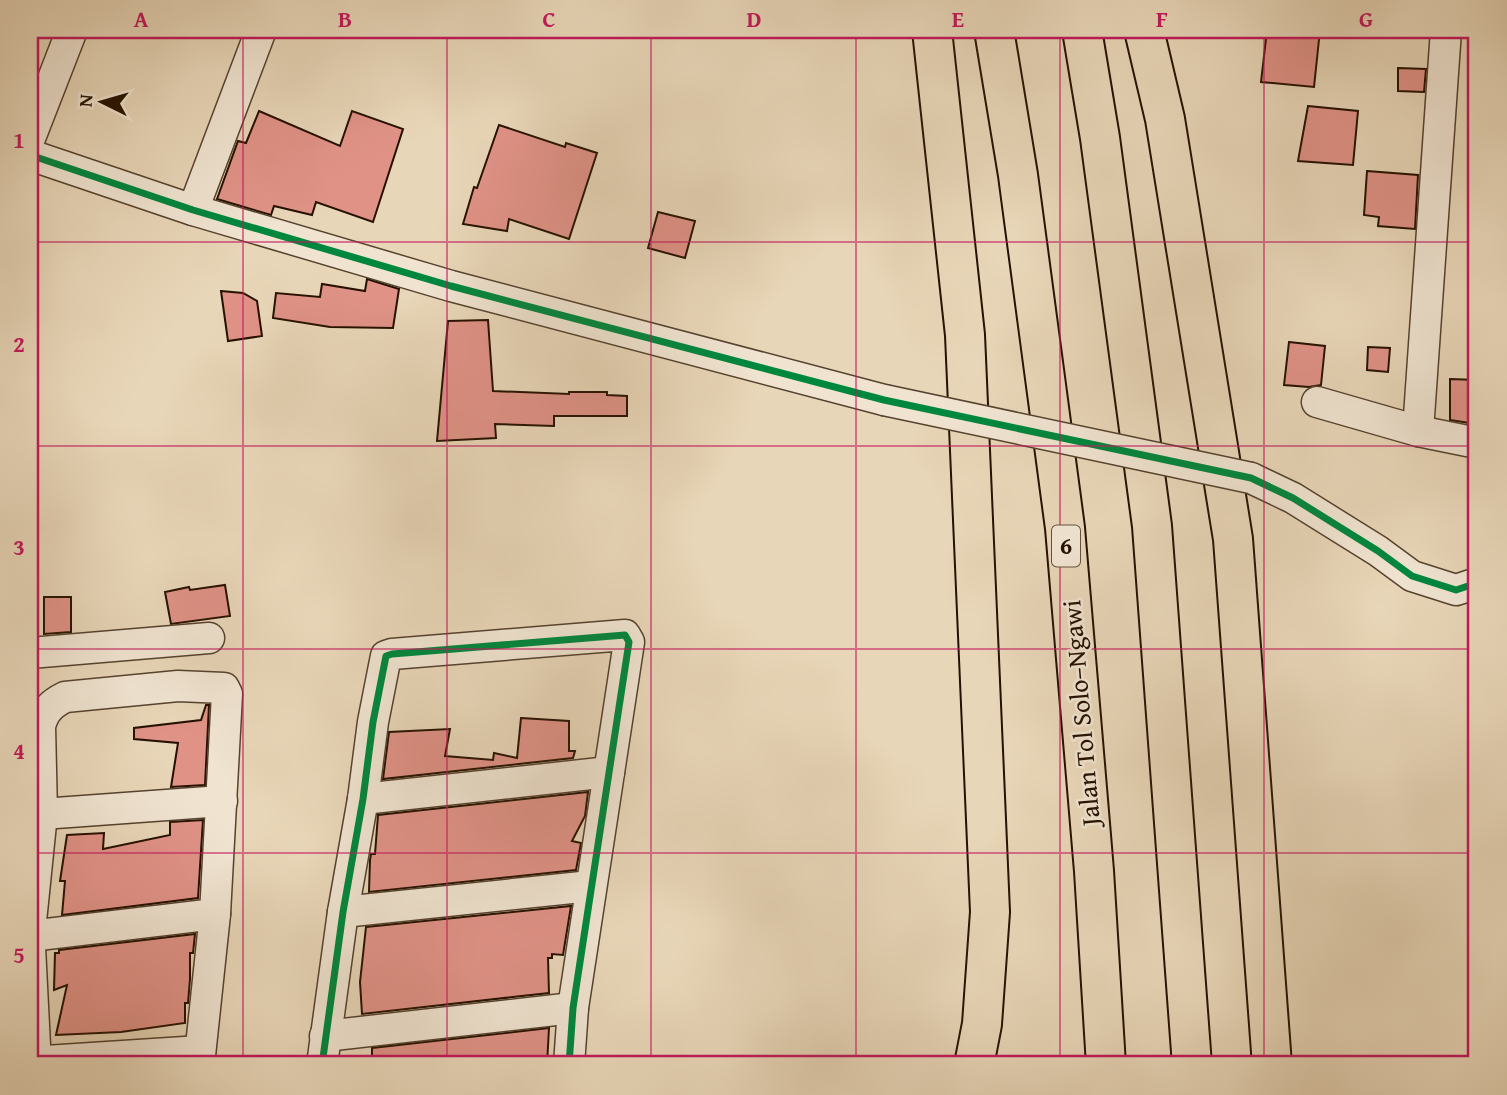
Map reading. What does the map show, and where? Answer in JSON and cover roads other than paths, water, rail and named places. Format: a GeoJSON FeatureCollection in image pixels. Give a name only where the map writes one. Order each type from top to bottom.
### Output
{"type":"FeatureCollection","features":[{"type":"Feature","properties":{"kind":"highway"},"geometry":{"type":"LineString","coordinates":[[932,30],[965,335],[989,898],[982,1024],[974,1065]]}},
{"type":"Feature","properties":{"kind":"highway","name":"Jalan Tol Solo–Ngawi"},"geometry":{"type":"LineString","coordinates":[[994,30],[1018,175],[1065,528],[1094,871],[1106,1065]]}},
{"type":"Feature","properties":{"kind":"highway"},"geometry":{"type":"LineString","coordinates":[[1082,30],[1100,138],[1152,526],[1192,1065]]}},
{"type":"Feature","properties":{"kind":"highway"},"geometry":{"type":"LineString","coordinates":[[1144,30],[1166,119],[1233,539],[1272,1065]]}},
{"type":"Feature","properties":{"kind":"street"},"geometry":{"type":"LineString","coordinates":[[30,138],[72,30]]}},
{"type":"Feature","properties":{"kind":"street"},"geometry":{"type":"LineString","coordinates":[[193,210],[261,30]]}},
{"type":"Feature","properties":{"kind":"street"},"geometry":{"type":"LineString","coordinates":[[1418,431],[1446,30]]}},
{"type":"Feature","properties":{"kind":"street"},"geometry":{"type":"LineString","coordinates":[[30,155],[193,210],[451,286],[884,400],[1251,478],[1320,514],[1412,576],[1456,590],[1477,583]]}},
{"type":"Feature","properties":{"kind":"street"},"geometry":{"type":"LineString","coordinates":[[1317,402],[1418,431],[1477,443]]}},
{"type":"Feature","properties":{"kind":"street"},"geometry":{"type":"LineString","coordinates":[[322,1065],[342,912],[386,656],[625,635],[629,642],[573,1008],[569,1065]]}},
{"type":"Feature","properties":{"kind":"street"},"geometry":{"type":"LineString","coordinates":[[30,653],[209,638]]}},
{"type":"Feature","properties":{"kind":"street"},"geometry":{"type":"LineString","coordinates":[[30,947],[34,1063],[199,1058],[215,914],[225,689],[178,686],[65,697],[51,705],[43,715],[40,726],[42,814],[30,934],[215,914]]}},
{"type":"Feature","properties":{"kind":"street"},"geometry":{"type":"LineString","coordinates":[[363,799],[609,772]]}},
{"type":"Feature","properties":{"kind":"street"},"geometry":{"type":"LineString","coordinates":[[42,814],[222,801]]}},
{"type":"Feature","properties":{"kind":"street"},"geometry":{"type":"LineString","coordinates":[[342,912],[591,886]]}},
{"type":"Feature","properties":{"kind":"street"},"geometry":{"type":"LineString","coordinates":[[326,1036],[573,1008]]}}]}
